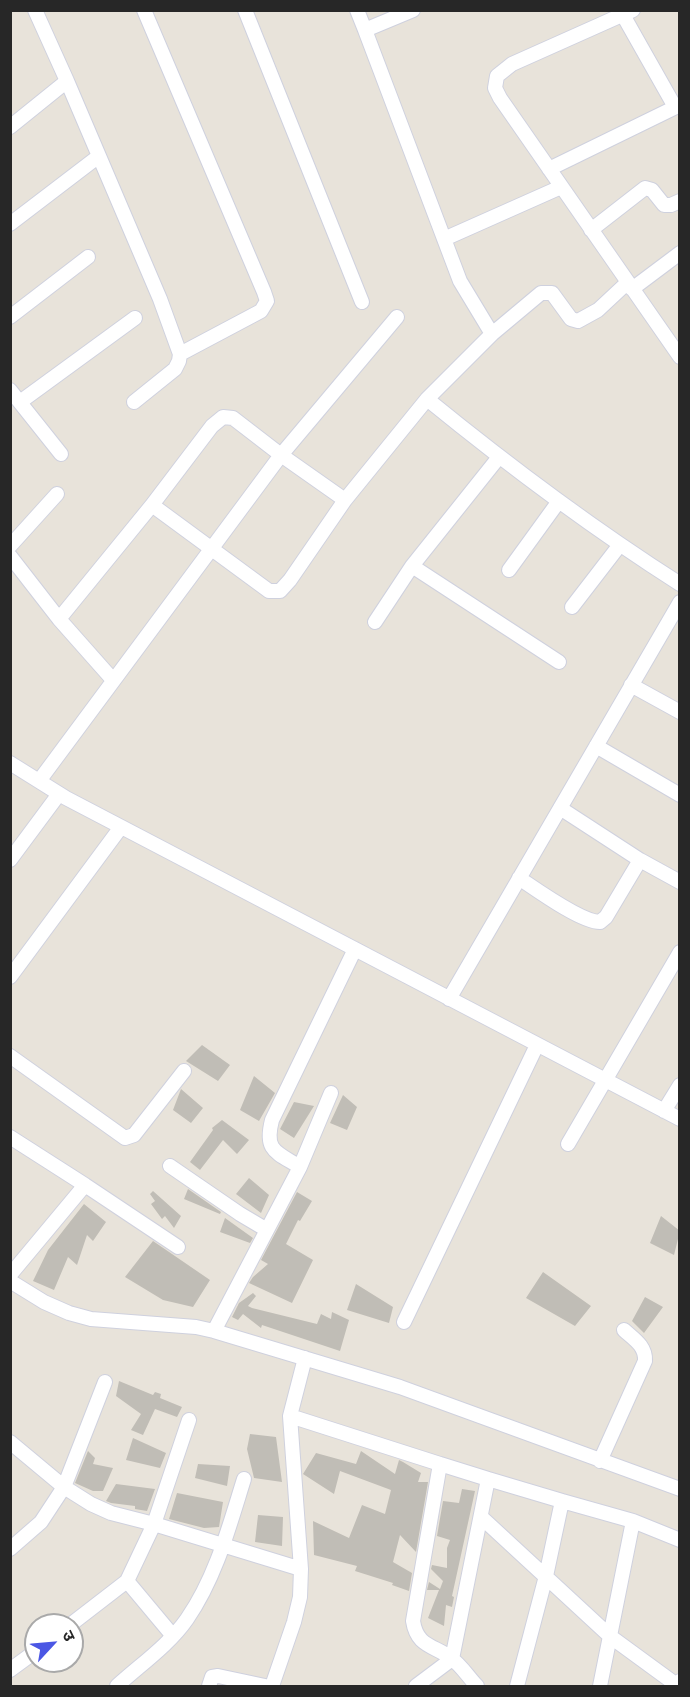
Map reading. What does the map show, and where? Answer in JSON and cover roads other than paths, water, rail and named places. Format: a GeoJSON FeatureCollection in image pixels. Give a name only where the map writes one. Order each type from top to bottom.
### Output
{"type":"FeatureCollection","features":[{"type":"Feature","properties":{"kind":"street"},"geometry":{"type":"LineString","coordinates":[[35,10],[160,299],[180,354],[175,369],[134,402]]}},
{"type":"Feature","properties":{"kind":"street"},"geometry":{"type":"LineString","coordinates":[[144,10],[267,301],[258,313],[180,354]]}},
{"type":"Feature","properties":{"kind":"street"},"geometry":{"type":"LineString","coordinates":[[246,10],[362,302]]}},
{"type":"Feature","properties":{"kind":"street"},"geometry":{"type":"LineString","coordinates":[[357,10],[460,281],[492,334]]}},
{"type":"Feature","properties":{"kind":"street"},"geometry":{"type":"LineString","coordinates":[[366,30],[413,10]]}},
{"type":"Feature","properties":{"kind":"street"},"geometry":{"type":"LineString","coordinates":[[549,169],[677,106],[628,13],[512,64],[497,76],[495,88],[500,98],[561,187],[630,286],[674,338],[680,357]]}},
{"type":"Feature","properties":{"kind":"street"},"geometry":{"type":"LineString","coordinates":[[10,127],[67,81]]}},
{"type":"Feature","properties":{"kind":"street"},"geometry":{"type":"LineString","coordinates":[[10,224],[99,156]]}},
{"type":"Feature","properties":{"kind":"street"},"geometry":{"type":"LineString","coordinates":[[444,240],[561,187]]}},
{"type":"Feature","properties":{"kind":"street"},"geometry":{"type":"LineString","coordinates":[[591,230],[645,188],[652,190],[664,205],[680,201]]}},
{"type":"Feature","properties":{"kind":"street"},"geometry":{"type":"LineString","coordinates":[[152,506],[269,591],[280,591],[345,500],[427,399],[492,334],[542,293],[552,293],[571,319],[578,321],[598,310],[680,253]]}},
{"type":"Feature","properties":{"kind":"street"},"geometry":{"type":"LineString","coordinates":[[10,317],[88,257]]}},
{"type":"Feature","properties":{"kind":"street"},"geometry":{"type":"LineString","coordinates":[[39,781],[281,455],[397,317]]}},
{"type":"Feature","properties":{"kind":"street"},"geometry":{"type":"LineString","coordinates":[[20,402],[135,318]]}},
{"type":"Feature","properties":{"kind":"street"},"geometry":{"type":"LineString","coordinates":[[10,390],[61,454]]}},
{"type":"Feature","properties":{"kind":"street"},"geometry":{"type":"LineString","coordinates":[[427,399],[499,457],[619,546],[680,584]]}},
{"type":"Feature","properties":{"kind":"street"},"geometry":{"type":"LineString","coordinates":[[59,619],[152,506],[212,426],[223,417],[233,418],[345,500]]}},
{"type":"Feature","properties":{"kind":"street"},"geometry":{"type":"LineString","coordinates":[[375,622],[412,566],[499,457]]}},
{"type":"Feature","properties":{"kind":"street"},"geometry":{"type":"LineString","coordinates":[[10,546],[57,494]]}},
{"type":"Feature","properties":{"kind":"street"},"geometry":{"type":"LineString","coordinates":[[509,570],[559,501]]}},
{"type":"Feature","properties":{"kind":"street"},"geometry":{"type":"LineString","coordinates":[[572,607],[619,546]]}},
{"type":"Feature","properties":{"kind":"street"},"geometry":{"type":"LineString","coordinates":[[10,556],[59,619],[113,680]]}},
{"type":"Feature","properties":{"kind":"street"},"geometry":{"type":"LineString","coordinates":[[412,566],[559,662]]}},
{"type":"Feature","properties":{"kind":"street"},"geometry":{"type":"LineString","coordinates":[[449,999],[631,685],[678,610]]}},
{"type":"Feature","properties":{"kind":"street"},"geometry":{"type":"LineString","coordinates":[[631,685],[680,712]]}},
{"type":"Feature","properties":{"kind":"street"},"geometry":{"type":"LineString","coordinates":[[596,746],[680,795]]}},
{"type":"Feature","properties":{"kind":"street"},"geometry":{"type":"LineString","coordinates":[[10,763],[59,794],[121,827],[680,1119]]}},
{"type":"Feature","properties":{"kind":"street"},"geometry":{"type":"LineString","coordinates":[[10,860],[59,794]]}},
{"type":"Feature","properties":{"kind":"street"},"geometry":{"type":"LineString","coordinates":[[560,808],[640,860],[680,882]]}},
{"type":"Feature","properties":{"kind":"street"},"geometry":{"type":"LineString","coordinates":[[12,972],[121,827]]}},
{"type":"Feature","properties":{"kind":"street"},"geometry":{"type":"LineString","coordinates":[[519,879],[574,913],[593,922],[600,922],[640,860]]}},
{"type":"Feature","properties":{"kind":"street"},"geometry":{"type":"LineString","coordinates":[[300,1167],[276,1152],[269,1141],[272,1120],[355,949]]}},
{"type":"Feature","properties":{"kind":"street"},"geometry":{"type":"LineString","coordinates":[[568,1144],[680,952]]}},
{"type":"Feature","properties":{"kind":"street"},"geometry":{"type":"LineString","coordinates":[[404,1322],[537,1045]]}},
{"type":"Feature","properties":{"kind":"street"},"geometry":{"type":"LineString","coordinates":[[10,1056],[125,1138],[134,1135],[184,1071]]}},
{"type":"Feature","properties":{"kind":"street"},"geometry":{"type":"LineString","coordinates":[[664,1111],[680,1085]]}},
{"type":"Feature","properties":{"kind":"street"},"geometry":{"type":"LineString","coordinates":[[214,1331],[300,1167],[331,1093]]}},
{"type":"Feature","properties":{"kind":"street"},"geometry":{"type":"LineString","coordinates":[[10,1137],[178,1248]]}},
{"type":"Feature","properties":{"kind":"street"},"geometry":{"type":"LineString","coordinates":[[170,1166],[267,1230]]}},
{"type":"Feature","properties":{"kind":"street"},"geometry":{"type":"LineString","coordinates":[[10,1275],[85,1185]]}},
{"type":"Feature","properties":{"kind":"street"},"geometry":{"type":"LineString","coordinates":[[10,1281],[44,1302],[69,1313],[91,1319],[187,1326],[214,1331],[400,1387],[680,1489]]}},
{"type":"Feature","properties":{"kind":"street"},"geometry":{"type":"LineString","coordinates":[[600,1461],[645,1361],[646,1355],[642,1347],[624,1330]]}},
{"type":"Feature","properties":{"kind":"street"},"geometry":{"type":"LineString","coordinates":[[272,1686],[300,1597],[301,1569],[290,1416],[305,1358]]}},
{"type":"Feature","properties":{"kind":"street"},"geometry":{"type":"LineString","coordinates":[[10,1549],[41,1522],[64,1487],[105,1382]]}},
{"type":"Feature","properties":{"kind":"street"},"geometry":{"type":"LineString","coordinates":[[290,1416],[488,1479],[633,1521],[680,1540]]}},
{"type":"Feature","properties":{"kind":"street"},"geometry":{"type":"LineString","coordinates":[[84,1614],[127,1581],[154,1524],[189,1420]]}},
{"type":"Feature","properties":{"kind":"street"},"geometry":{"type":"LineString","coordinates":[[10,1442],[64,1487],[91,1504],[111,1513],[301,1569]]}},
{"type":"Feature","properties":{"kind":"street"},"geometry":{"type":"LineString","coordinates":[[440,1464],[413,1621],[414,1631],[432,1649],[452,1659],[477,1686]]}},
{"type":"Feature","properties":{"kind":"street"},"geometry":{"type":"LineString","coordinates":[[117,1686],[173,1636],[187,1619],[205,1588],[224,1546],[244,1479]]}},
{"type":"Feature","properties":{"kind":"street"},"geometry":{"type":"LineString","coordinates":[[416,1686],[452,1659],[488,1479]]}},
{"type":"Feature","properties":{"kind":"street"},"geometry":{"type":"LineString","coordinates":[[517,1686],[546,1575],[562,1501]]}},
{"type":"Feature","properties":{"kind":"street"},"geometry":{"type":"LineString","coordinates":[[481,1517],[546,1575],[611,1638],[678,1686],[680,1681]]}},
{"type":"Feature","properties":{"kind":"street"},"geometry":{"type":"LineString","coordinates":[[600,1686],[633,1521]]}},
{"type":"Feature","properties":{"kind":"street"},"geometry":{"type":"LineString","coordinates":[[127,1581],[173,1636]]}},
{"type":"Feature","properties":{"kind":"street"},"geometry":{"type":"LineString","coordinates":[[10,1670],[24,1660]]}},
{"type":"Feature","properties":{"kind":"street"},"geometry":{"type":"LineString","coordinates":[[209,1686],[212,1677],[218,1676],[265,1686]]}}]}
